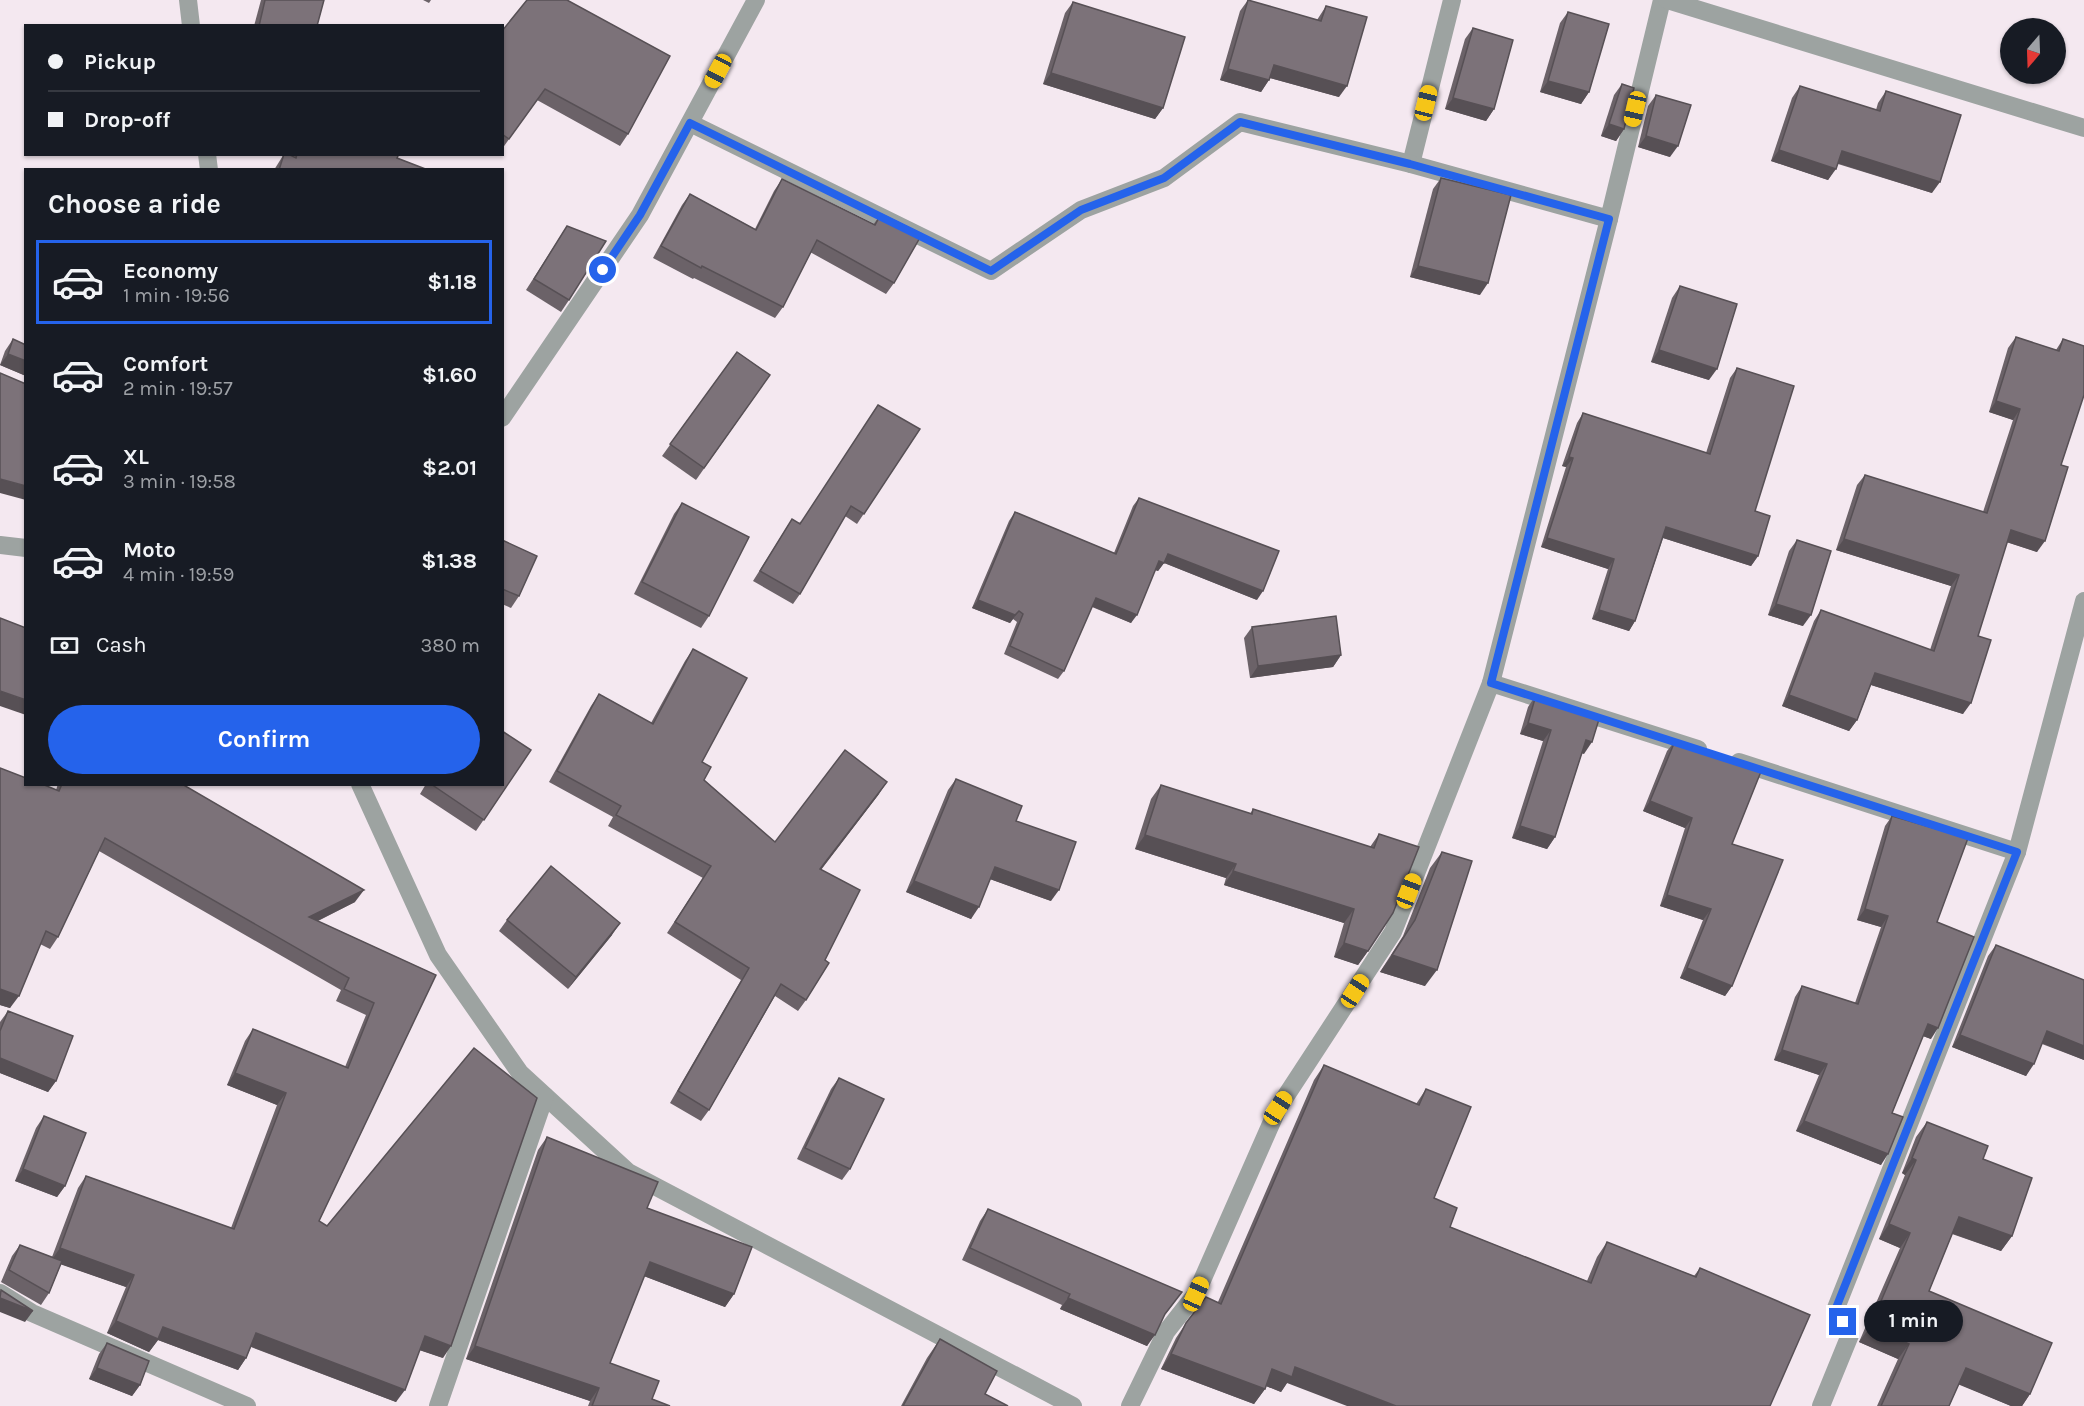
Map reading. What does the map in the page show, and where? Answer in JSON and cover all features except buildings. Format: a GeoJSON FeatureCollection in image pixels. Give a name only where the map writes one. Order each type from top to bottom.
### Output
{"type":"FeatureCollection","features":[{"type":"Feature","properties":{"kind":"street"},"geometry":{"type":"LineString","coordinates":[[188,0],[191,24]]}},
{"type":"Feature","properties":{"kind":"street"},"geometry":{"type":"LineString","coordinates":[[504,415],[640,215],[756,0]]}},
{"type":"Feature","properties":{"kind":"street"},"geometry":{"type":"LineString","coordinates":[[1410,164],[1452,0]]}},
{"type":"Feature","properties":{"kind":"street"},"geometry":{"type":"LineString","coordinates":[[1130,1406],[1166,1332],[1196,1294],[1278,1108],[1393,932],[1491,683],[1662,0]]}},
{"type":"Feature","properties":{"kind":"street"},"geometry":{"type":"LineString","coordinates":[[1667,0],[2084,128]]}},
{"type":"Feature","properties":{"kind":"street"},"geometry":{"type":"LineString","coordinates":[[690,123],[991,271],[1081,210],[1164,178],[1240,122],[1410,164],[1609,219]]}},
{"type":"Feature","properties":{"kind":"street"},"geometry":{"type":"LineString","coordinates":[[0,545],[24,549]]}},
{"type":"Feature","properties":{"kind":"street"},"geometry":{"type":"LineString","coordinates":[[1821,1406],[1850,1335],[1836,1308],[2017,852],[2084,601]]}},
{"type":"Feature","properties":{"kind":"street"},"geometry":{"type":"LineString","coordinates":[[1491,683],[2017,852]]}},
{"type":"Feature","properties":{"kind":"street"},"geometry":{"type":"LineString","coordinates":[[361,786],[438,955],[520,1073],[628,1172],[1073,1406]]}},
{"type":"Feature","properties":{"kind":"street"},"geometry":{"type":"LineString","coordinates":[[438,1406],[545,1096]]}},
{"type":"Feature","properties":{"kind":"street"},"geometry":{"type":"LineString","coordinates":[[0,1293],[32,1313],[247,1406]]}},
{"type":"Feature","properties":{"kind":"route"},"geometry":{"type":"LineString","coordinates":[[603,270],[640,215],[690,123],[991,271],[1081,210],[1164,178],[1240,122],[1410,164],[1609,219],[1491,683],[2017,852],[1836,1308],[1843,1322]]}}]}
